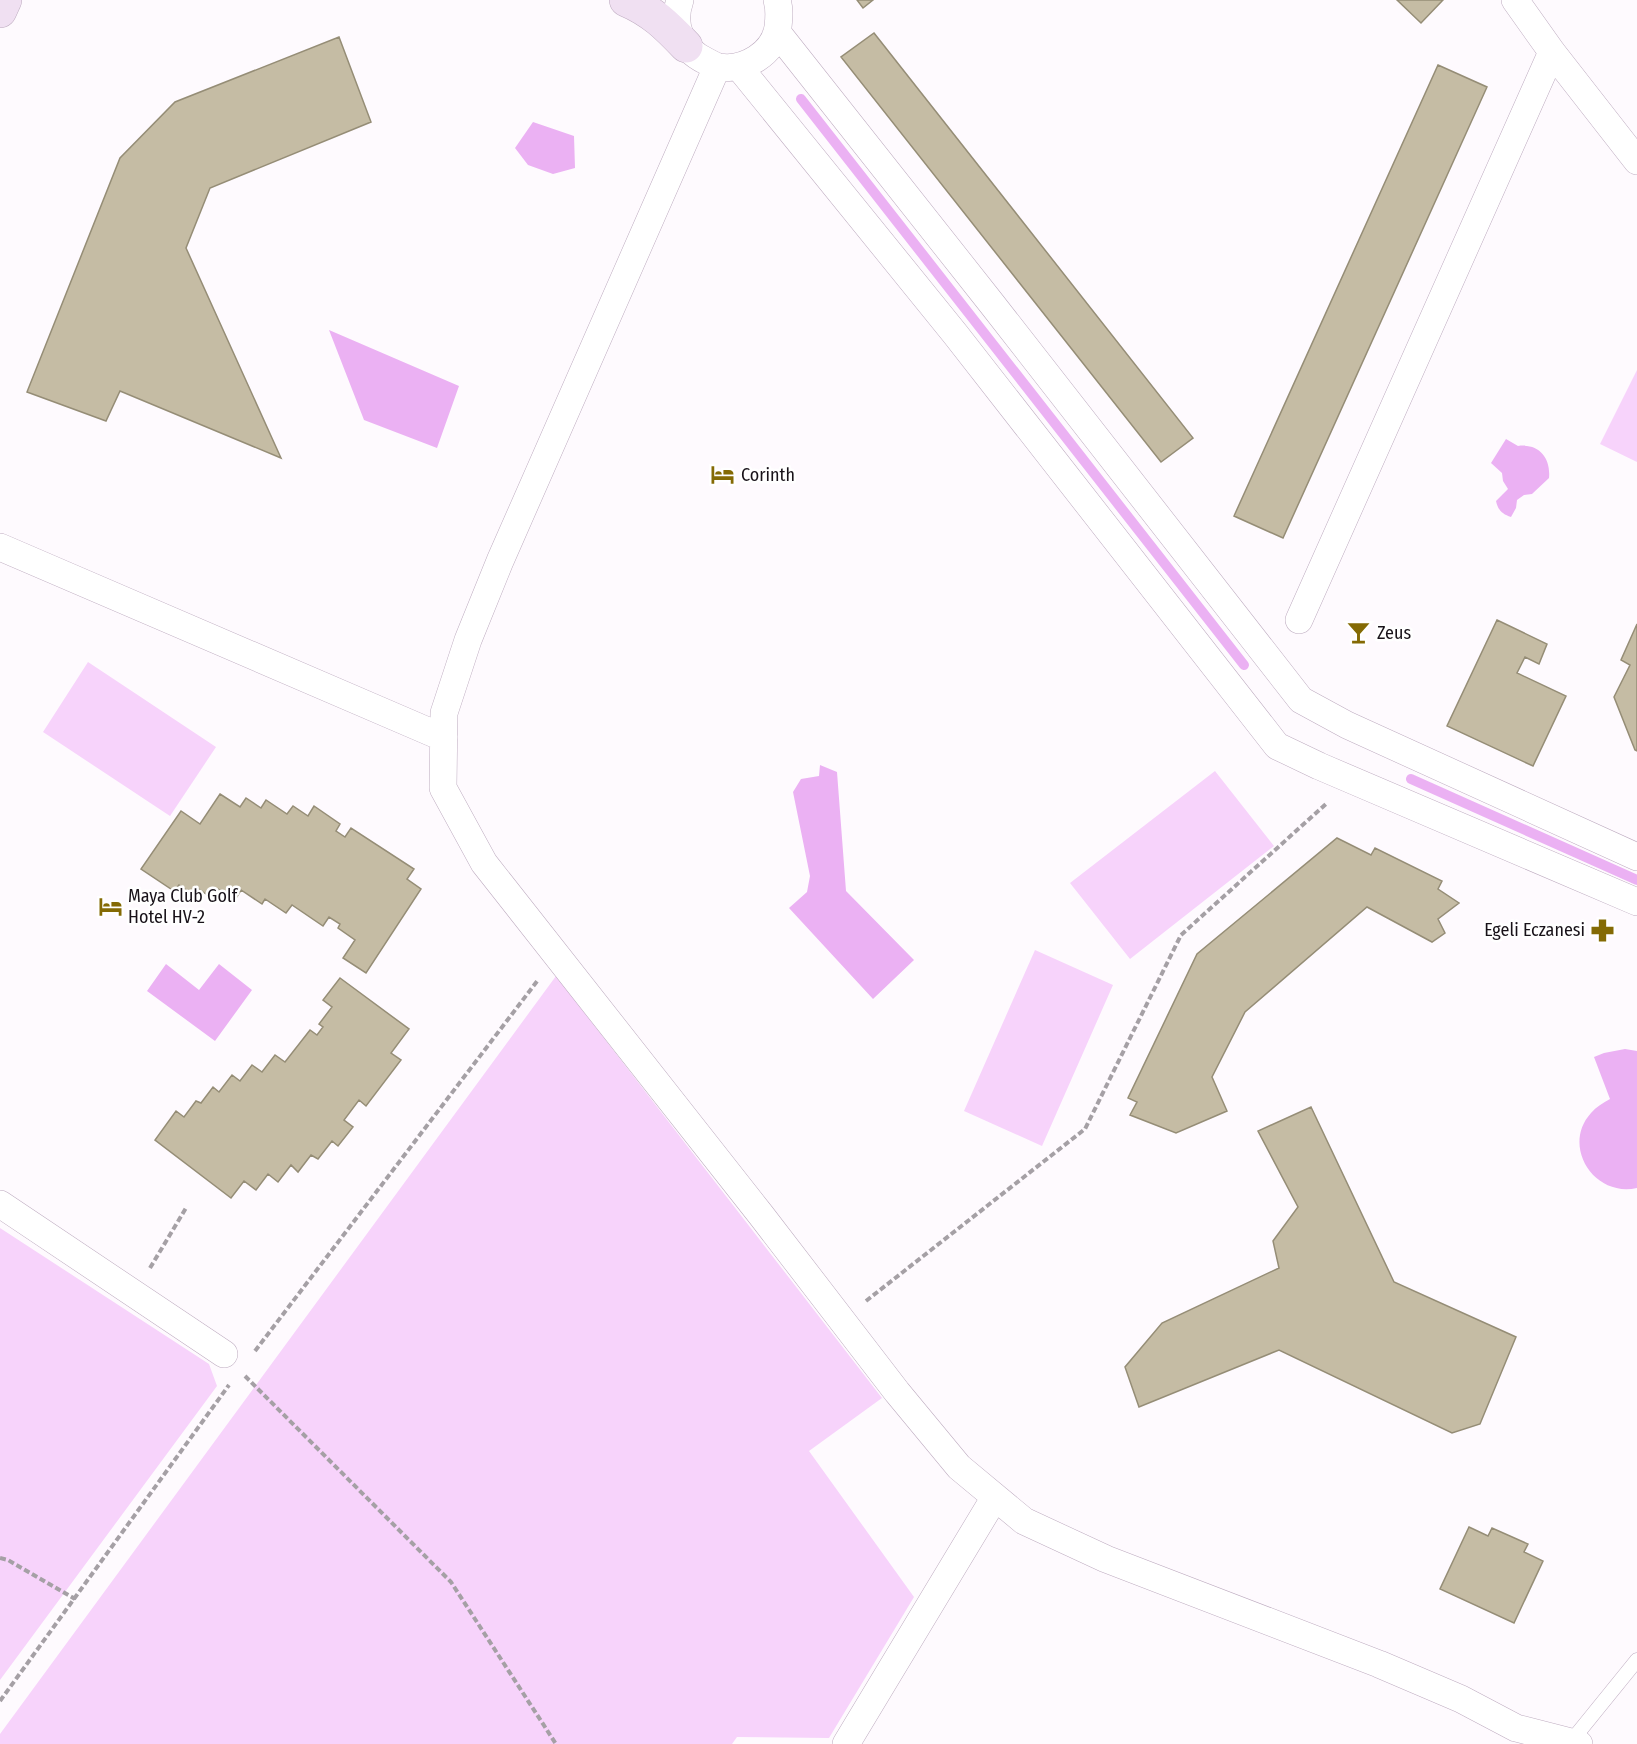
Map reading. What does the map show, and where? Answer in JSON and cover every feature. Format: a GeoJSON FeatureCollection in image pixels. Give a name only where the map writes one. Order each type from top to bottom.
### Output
{"type":"FeatureCollection","features":[{"type":"Feature","properties":{"kind":"main road"},"geometry":{"type":"LineString","coordinates":[[0,11],[4,0]]}},
{"type":"Feature","properties":{"kind":"main road"},"geometry":{"type":"LineString","coordinates":[[626,0],[641,6],[662,20],[686,46]]}},
{"type":"Feature","properties":{"kind":"street"},"geometry":{"type":"LineString","coordinates":[[680,0],[676,10],[678,30],[686,46],[694,56],[728,67],[956,335],[1276,746],[1637,902]]}},
{"type":"Feature","properties":{"kind":"street"},"geometry":{"type":"LineString","coordinates":[[777,0],[780,10],[777,33],[773,43],[760,56],[728,67],[500,561],[468,640],[444,713],[443,788],[484,863],[897,1392],[959,1467],[994,1497],[1024,1521],[1106,1559],[1379,1664],[1461,1699],[1515,1728],[1572,1743]]}},
{"type":"Feature","properties":{"kind":"street"},"geometry":{"type":"LineString","coordinates":[[1515,0],[1552,52],[1637,161]]}},
{"type":"Feature","properties":{"kind":"street"},"geometry":{"type":"LineString","coordinates":[[777,33],[1301,700],[1347,725],[1637,857]]}},
{"type":"Feature","properties":{"kind":"street"},"geometry":{"type":"LineString","coordinates":[[1299,620],[1552,52]]}},
{"type":"Feature","properties":{"kind":"street"},"geometry":{"type":"LineString","coordinates":[[0,547],[444,738]]}},
{"type":"Feature","properties":{"kind":"street"},"geometry":{"type":"LineString","coordinates":[[0,1204],[232,1362]]}},
{"type":"Feature","properties":{"kind":"street"},"geometry":{"type":"LineString","coordinates":[[846,1744],[994,1497]]}},
{"type":"Feature","properties":{"kind":"lane"},"geometry":{"type":"LineString","coordinates":[[1572,1743],[1637,1660]]}},
{"type":"Feature","properties":{"kind":"path"},"geometry":{"type":"LineString","coordinates":[[842,1320],[1085,1129],[1181,935],[1353,780]]}},
{"type":"Feature","properties":{"kind":"path"},"geometry":{"type":"LineString","coordinates":[[0,1701],[75,1599],[232,1362],[557,955]]}},
{"type":"Feature","properties":{"kind":"path"},"geometry":{"type":"LineString","coordinates":[[133,1293],[186,1208]]}},
{"type":"Feature","properties":{"kind":"path"},"geometry":{"type":"LineString","coordinates":[[232,1362],[451,1582],[556,1744]]}},
{"type":"Feature","properties":{"kind":"path"},"geometry":{"type":"LineString","coordinates":[[0,1558],[8,1560],[75,1599]]}},
{"type":"Feature","properties":{"kind":"shaded area"},"geometry":{"type":"Polygon","coordinates":[[[533,122],[574,136],[575,168],[553,174],[528,165],[515,148],[533,122]]]}},
{"type":"Feature","properties":{"kind":"shaded area"},"geometry":{"type":"Polygon","coordinates":[[[329,330],[459,386],[437,448],[364,420],[329,330]]]}},
{"type":"Feature","properties":{"kind":"shaded area"},"geometry":{"type":"Polygon","coordinates":[[[1637,370],[1637,462],[1600,444],[1637,370]]]}},
{"type":"Feature","properties":{"kind":"shaded area"},"geometry":{"type":"Polygon","coordinates":[[[1506,439],[1518,446],[1538,450],[1546,458],[1549,471],[1549,478],[1532,494],[1524,495],[1517,500],[1511,517],[1501,511],[1497,504],[1496,501],[1508,489],[1503,481],[1502,473],[1491,463],[1506,439]]]}},
{"type":"Feature","properties":{"kind":"shaded area"},"geometry":{"type":"Polygon","coordinates":[[[88,662],[216,747],[170,816],[43,732],[88,662]]]}},
{"type":"Feature","properties":{"kind":"shaded area"},"geometry":{"type":"Polygon","coordinates":[[[820,765],[837,772],[846,891],[914,960],[873,999],[789,908],[807,892],[810,876],[793,792],[801,779],[819,776],[820,765]]]}},
{"type":"Feature","properties":{"kind":"shaded area"},"geometry":{"type":"Polygon","coordinates":[[[1215,771],[1274,846],[1130,959],[1070,883],[1215,771]]]}},
{"type":"Feature","properties":{"kind":"shaded area"},"geometry":{"type":"Polygon","coordinates":[[[1035,950],[1113,985],[1042,1146],[964,1111],[1035,950]]]}},
{"type":"Feature","properties":{"kind":"shaded area"},"geometry":{"type":"Polygon","coordinates":[[[166,964],[199,990],[219,964],[252,990],[215,1041],[147,991],[166,964]]]}},
{"type":"Feature","properties":{"kind":"shaded area"},"geometry":{"type":"Polygon","coordinates":[[[556,976],[882,1398],[809,1451],[914,1597],[829,1738],[737,1737],[732,1744],[0,1744],[0,1734],[556,976]]]}},
{"type":"Feature","properties":{"kind":"shaded area"},"geometry":{"type":"Polygon","coordinates":[[[1625,1049],[1637,1051],[1637,1188],[1621,1189],[1607,1185],[1587,1167],[1581,1154],[1579,1140],[1583,1126],[1591,1113],[1610,1099],[1594,1057],[1625,1049]]]}},
{"type":"Feature","properties":{"kind":"shaded area"},"geometry":{"type":"Polygon","coordinates":[[[0,1228],[209,1364],[217,1386],[0,1680],[0,1228]]]}},
{"type":"Feature","properties":{"kind":"building"},"geometry":{"type":"Polygon","coordinates":[[[857,0],[873,0],[863,8],[857,0]]]}},
{"type":"Feature","properties":{"kind":"building"},"geometry":{"type":"Polygon","coordinates":[[[1397,0],[1443,0],[1421,23],[1397,0]]]}},
{"type":"Feature","properties":{"kind":"building"},"geometry":{"type":"Polygon","coordinates":[[[874,33],[1193,438],[1161,462],[841,57],[874,33]]]}},
{"type":"Feature","properties":{"kind":"building"},"geometry":{"type":"Polygon","coordinates":[[[339,37],[371,122],[210,188],[186,248],[281,458],[120,391],[106,421],[27,392],[120,158],[175,102],[339,37]]]}},
{"type":"Feature","properties":{"kind":"building"},"geometry":{"type":"Polygon","coordinates":[[[1438,65],[1487,87],[1283,538],[1234,516],[1438,65]]]}},
{"type":"Feature","properties":{"kind":"building"},"geometry":{"type":"Polygon","coordinates":[[[1497,620],[1547,644],[1539,664],[1525,657],[1517,673],[1566,696],[1533,766],[1447,726],[1497,620]]]}},
{"type":"Feature","properties":{"kind":"building"},"geometry":{"type":"Polygon","coordinates":[[[1637,624],[1637,751],[1614,697],[1630,665],[1621,660],[1637,624]]]}},
{"type":"Feature","properties":{"kind":"building"},"geometry":{"type":"Polygon","coordinates":[[[220,794],[240,807],[246,798],[261,808],[266,800],[287,814],[293,806],[308,816],[314,806],[340,824],[336,831],[345,837],[351,828],[414,869],[407,879],[421,889],[366,973],[343,958],[355,940],[338,928],[340,924],[329,917],[323,926],[292,905],[286,913],[265,899],[262,904],[241,890],[235,900],[218,889],[212,898],[197,888],[192,894],[179,885],[174,891],[141,869],[181,811],[200,824],[220,794]]]}},
{"type":"Feature","properties":{"kind":"building"},"geometry":{"type":"Polygon","coordinates":[[[1337,838],[1371,855],[1375,848],[1442,881],[1438,889],[1459,903],[1438,919],[1445,933],[1432,942],[1367,907],[1245,1012],[1212,1077],[1227,1111],[1176,1133],[1130,1115],[1137,1102],[1128,1098],[1197,954],[1337,838]]]}},
{"type":"Feature","properties":{"kind":"building"},"geometry":{"type":"Polygon","coordinates":[[[340,978],[409,1029],[391,1053],[401,1060],[366,1106],[359,1100],[344,1120],[353,1127],[338,1146],[332,1141],[318,1159],[311,1155],[298,1172],[291,1165],[278,1182],[268,1174],[256,1190],[244,1181],[231,1198],[155,1140],[176,1111],[184,1117],[196,1101],[201,1103],[213,1087],[219,1092],[232,1075],[240,1081],[252,1065],[262,1072],[275,1055],[285,1062],[310,1030],[317,1035],[323,1027],[319,1024],[332,1007],[323,1000],[340,978]]]}},
{"type":"Feature","properties":{"kind":"building"},"geometry":{"type":"Polygon","coordinates":[[[1311,1107],[1394,1282],[1516,1337],[1480,1424],[1452,1433],[1279,1350],[1139,1407],[1125,1367],[1162,1323],[1279,1268],[1273,1241],[1298,1207],[1258,1131],[1311,1107]]]}},
{"type":"Feature","properties":{"kind":"building"},"geometry":{"type":"Polygon","coordinates":[[[1469,1527],[1488,1536],[1492,1528],[1528,1544],[1524,1552],[1543,1561],[1514,1623],[1440,1589],[1469,1527]]]}},
{"type":"Feature","properties":{"kind":"waterway"},"geometry":{"type":"LineString","coordinates":[[801,99],[1244,665]]}},
{"type":"Feature","properties":{"kind":"waterway"},"geometry":{"type":"LineString","coordinates":[[1411,779],[1637,880]]}},
{"type":"Feature","properties":{"kind":"place","name":"Corinth"},"geometry":{"type":"Point","coordinates":[723,475]}},
{"type":"Feature","properties":{"kind":"place","name":"Zeus"},"geometry":{"type":"Point","coordinates":[1359,633]}},
{"type":"Feature","properties":{"kind":"place","name":"Maya Club Golf Hotel HV-2"},"geometry":{"type":"Point","coordinates":[110,906]}},
{"type":"Feature","properties":{"kind":"place","name":"Egeli Eczanesi"},"geometry":{"type":"Point","coordinates":[1603,930]}}]}
